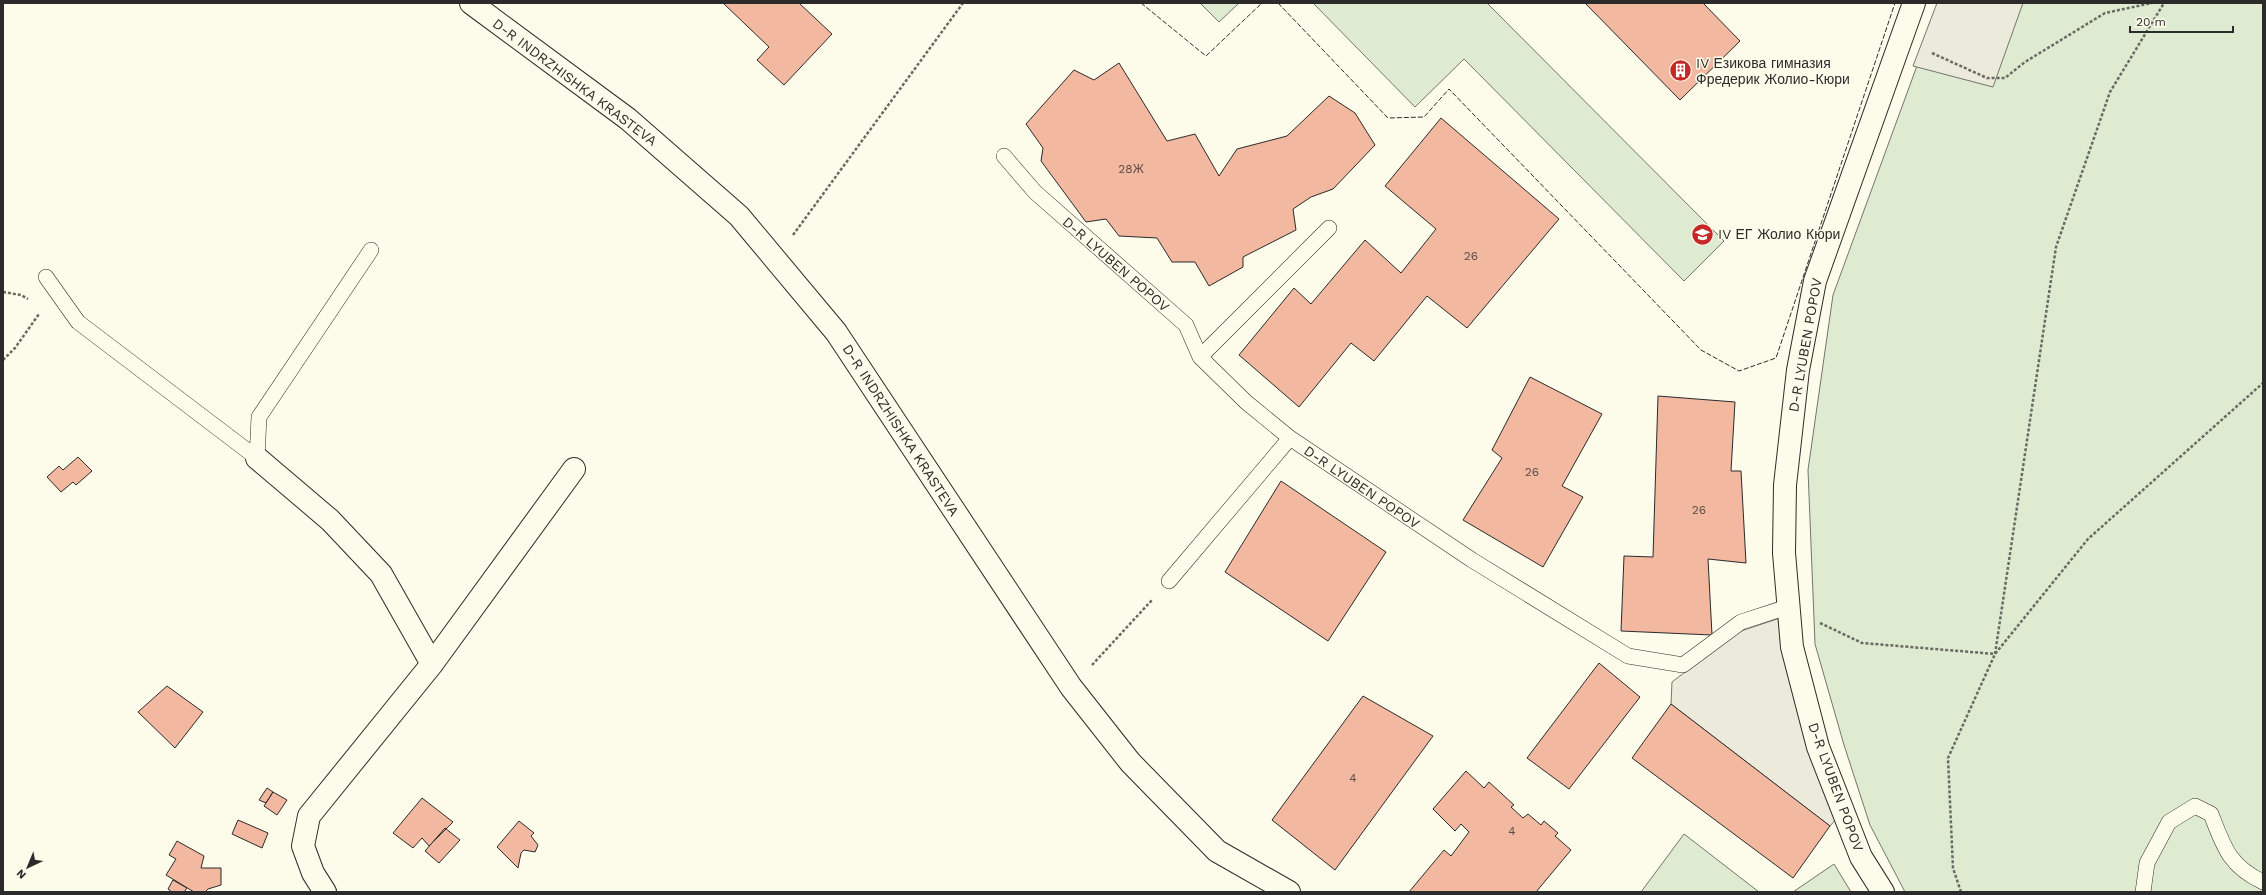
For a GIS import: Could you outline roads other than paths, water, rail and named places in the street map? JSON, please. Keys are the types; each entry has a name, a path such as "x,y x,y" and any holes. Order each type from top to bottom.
{"street":[{"name":"D-R INDRZHISHKA KRASTEVA","path":"471,3 628,119 739,216 776,258 836,332 1071,687 1130,762 1217,850 1289,892"},
{"name":"D-R LYUBEN POPOV","path":"1883,892 1861,857 1818,747 1792,647 1787,607 1784,553 1785,485 1798,370 1815,281 1914,3"},
{"path":"257,458 330,520 381,574 432,664"},
{"path":"325,892 313,873 303,846 309,816 432,664 574,469"}],"lane":[{"name":"D-R LYUBEN POPOV","path":"1004,156 1035,192 1186,325 1200,358 1246,402 1290,438 1472,560 1628,656 1683,665 1741,622 1787,607"},
{"path":"1200,358 1329,228"},
{"path":"257,458 259,417 371,250"},
{"path":"46,277 78,322 257,458"},
{"path":"1169,581 1290,438"},
{"path":"2143,892 2147,862 2168,822 2194,806 2211,814 2225,850 2246,874 2263,882"}],"place":[{"name":"IV Езикова гимназия Фредерик Жолио-Кюри","path":"1681,71"},
{"name":"IV ЕГ Жолио Кюри","path":"1703,234"}]}
